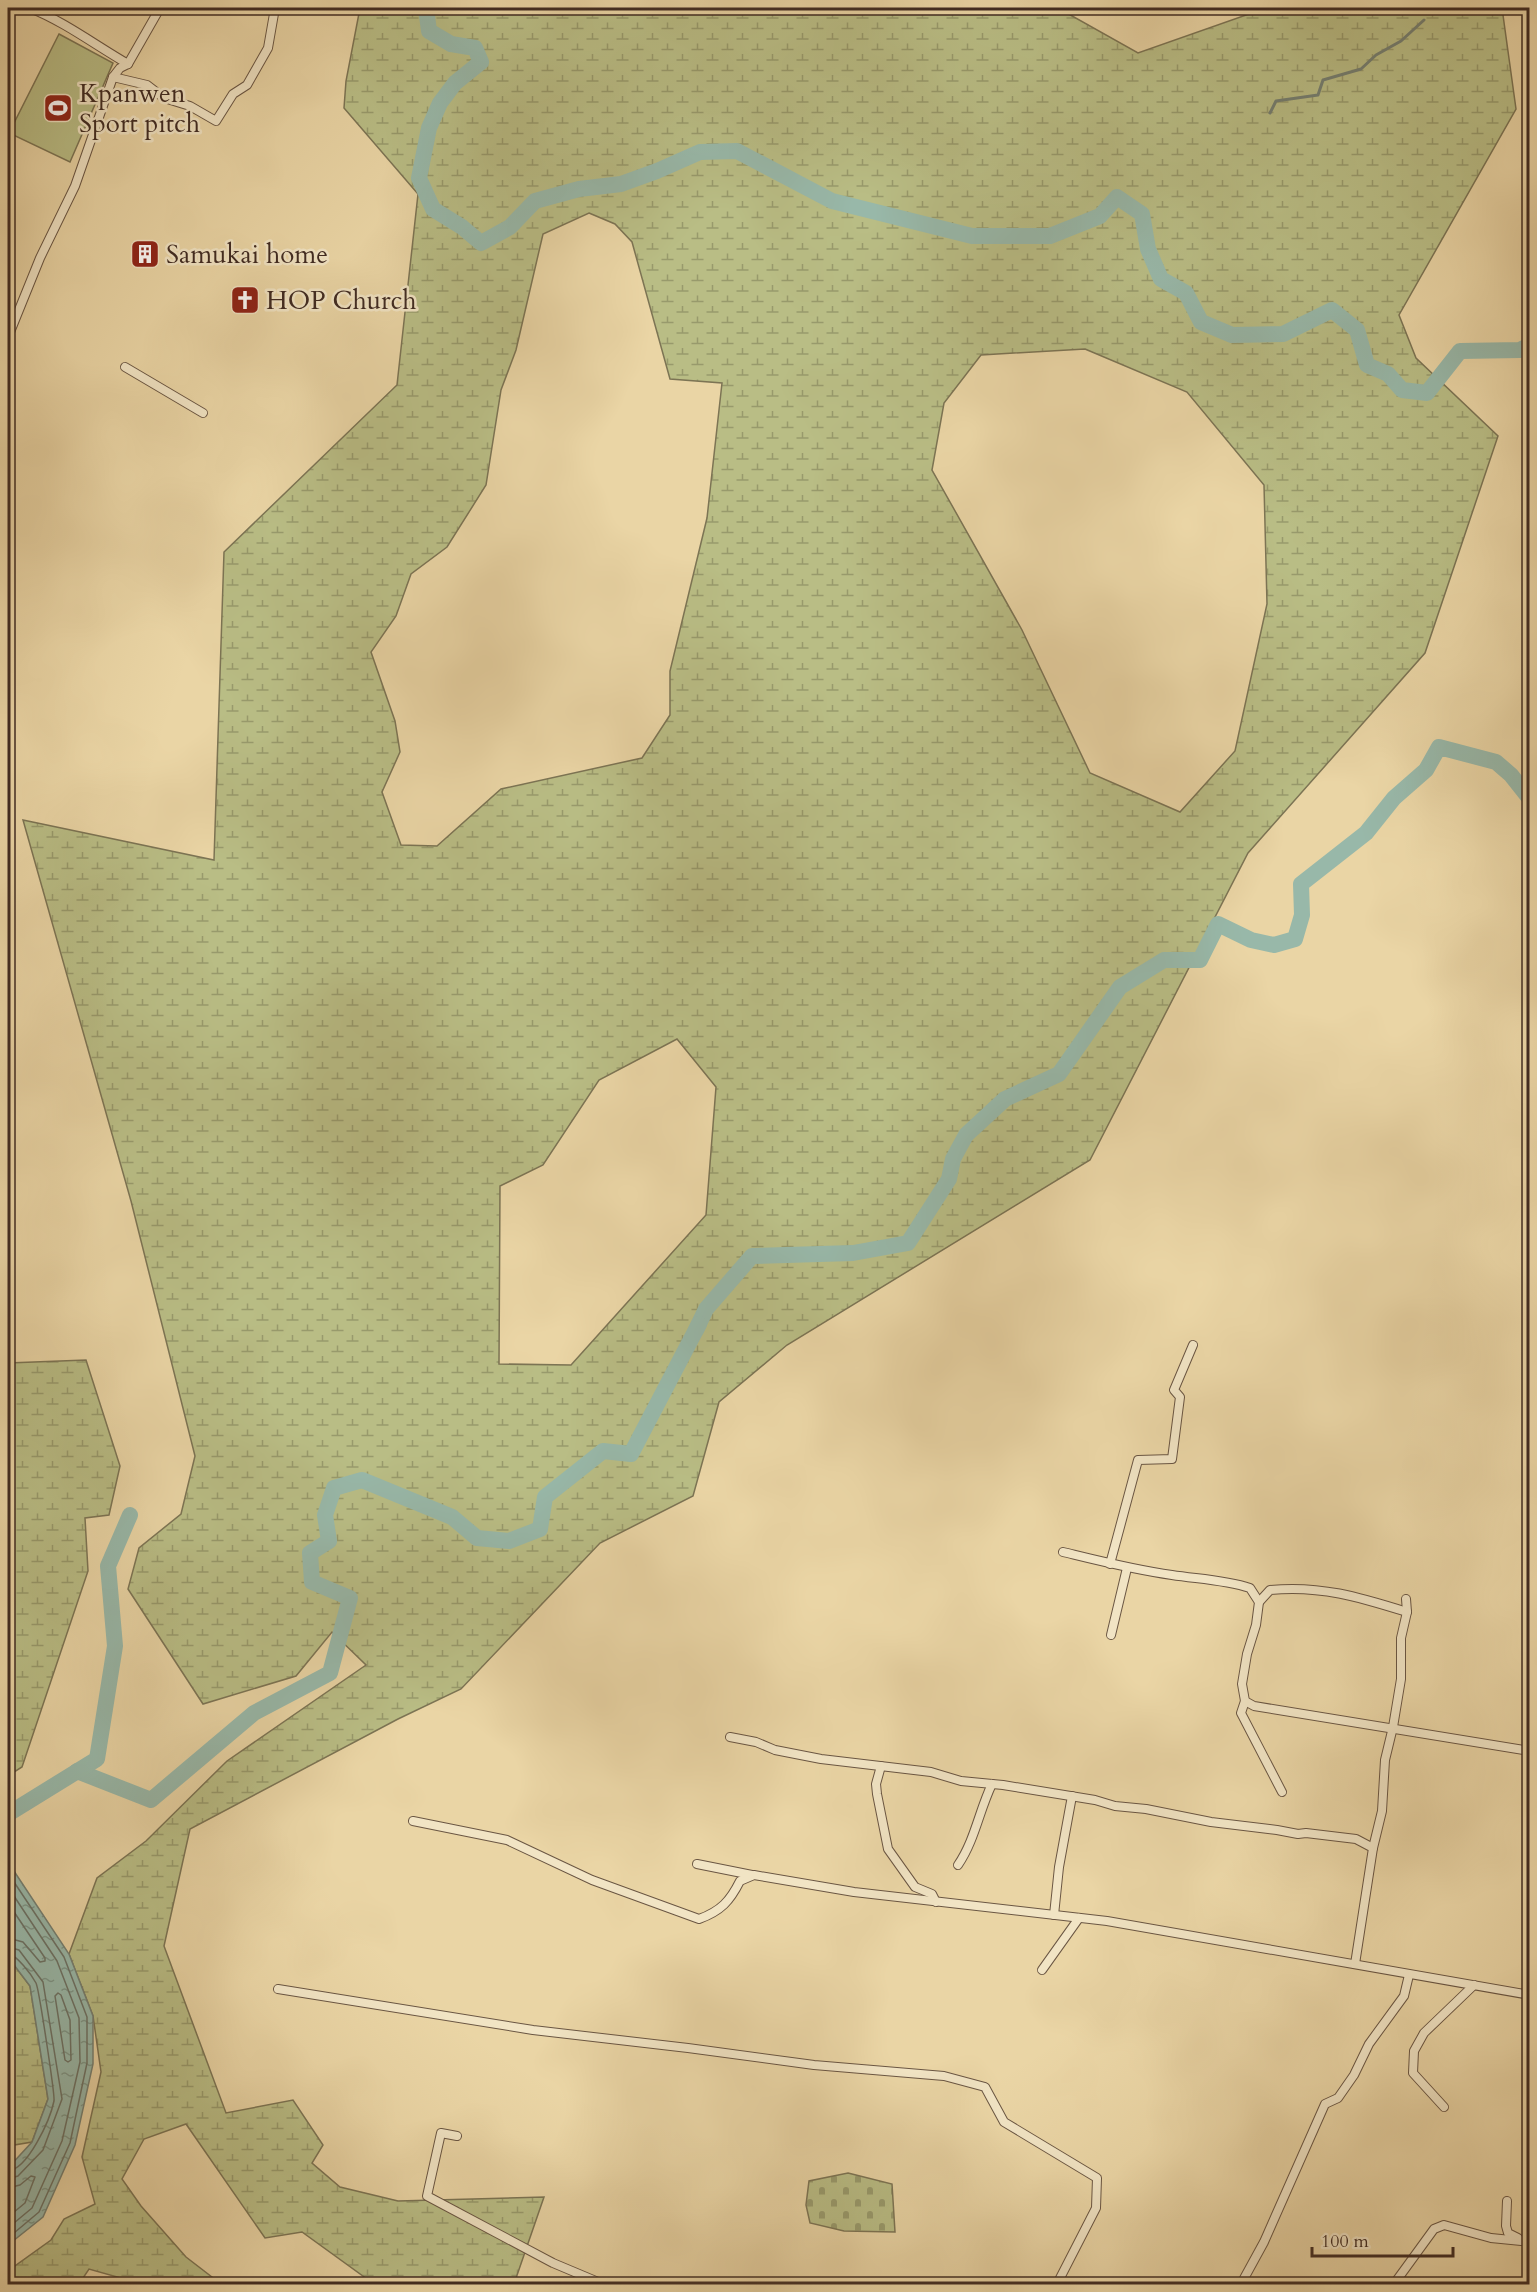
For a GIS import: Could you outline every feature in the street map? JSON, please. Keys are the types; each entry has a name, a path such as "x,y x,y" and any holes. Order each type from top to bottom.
{"street":[{"path":"30,8 60,21 69,29 128,64"},
{"path":"8,337 11,317 75,186 113,78 120,68 128,64 160,8"},
{"path":"113,78 147,85 165,98 190,106 216,121 233,94 247,85 268,48 275,8"},
{"path":"125,367 203,413"},
{"path":"1110,1564 1138,1460 1172,1459 1180,1397 1174,1390 1193,1345"},
{"path":"1063,1552 1127,1568 1232,1582 1250,1588 1259,1602"},
{"path":"1111,1635 1127,1568"},
{"path":"1282,1792 1241,1713 1245,1701 1242,1684 1259,1602 1270,1590 1296,1587 1318,1589 1407,1612"},
{"path":"1355,1964 1373,1848 1382,1811 1385,1760 1394,1727 1401,1678 1401,1638 1407,1612 1406,1599"},
{"path":"1245,1701 1254,1706 1394,1727 1530,1751"},
{"path":"730,1737 756,1742 775,1750 821,1759 931,1772 961,1781 1072,1796 1115,1806 1146,1809 1211,1822 1356,1839 1373,1848"},
{"path":"881,1766 876,1784 888,1849 915,1887 932,1894 936,1902"},
{"path":"958,1865 976,1830 983,1802 992,1784"},
{"path":"1054,1915 1059,1867 1072,1796"},
{"path":"413,1821 507,1840 592,1880 699,1918 717,1913 733,1895 740,1881 754,1875"},
{"path":"697,1864 854,1893 1079,1918 1530,1995"},
{"path":"1042,1970 1079,1918"},
{"path":"1241,2284 1264,2242 1325,2104 1338,2098 1354,2075 1368,2044 1404,1996 1409,1975"},
{"path":"1444,2107 1413,2073 1413,2051 1425,2033 1474,1985"},
{"path":"278,1989 533,2030 814,2065 944,2076 985,2087 1004,2122 1097,2178 1096,2208 1057,2284"},
{"path":"457,2136 441,2133 427,2196 553,2263 603,2284"},
{"path":"1507,2201 1508,2233 1526,2241"},
{"path":"1394,2284 1434,2229 1444,2225 1491,2238 1526,2241"}],"green space":[{"path":"360,8 1058,8 1138,53 1266,8 1502,8 1516,109 1399,315 1416,358 1498,436 1425,653 1248,853 1090,1160 787,1345 719,1402 693,1496 600,1543 461,1689 398,1719 190,1829 164,1946 226,2113 293,2100 323,2145 312,2163 340,2187 398,2201 544,2197 514,2284 374,2284 302,2232 265,2238 186,2124 144,2139 122,2179 141,2206 186,2257 221,2284 142,2284 89,2269 79,2284 8,2284 8,2271 51,2240 64,2219 95,2204 82,2157 101,2072 93,2016 69,1954 97,1878 146,1841 227,1761 366,1665 332,1632 296,1676 203,1704 128,1589 139,1548 181,1514 195,1456 131,1201 23,820 214,860 224,552 397,385 418,194 344,108 346,81","holes":["589,213 615,224 632,242 670,379 722,383 707,518 670,671 670,715 642,758 501,789 437,846 401,845 382,792 400,752 395,721 371,652 396,616 411,574 447,547 486,485 501,390 516,350 543,234","1085,349 1187,392 1264,485 1267,604 1235,751 1180,812 1090,773 1022,630 932,470 944,403 981,355","677,1039 716,1087 706,1215 571,1365 499,1364 500,1186 543,1165 599,1080"]},
{"name":"Kpanwen Sport pitch","path":"59,34 113,63 70,162 9,133"},
{"path":"86,1360 120,1466 109,1515 85,1518 88,1571 22,1767 8,1776 8,1363"},
{"path":"8,1957 30,1986 48,2099 32,2142 8,2146"},
{"path":"848,2173 892,2184 895,2232 844,2231 810,2223 806,2205 809,2181"}],"water":[{"path":"8,1862 69,1954 93,2016 93,2064 75,2145 43,2217 8,2245 8,2168 32,2142 48,2099 30,1986 8,1957"}],"waterway":[{"path":"426,8 429,31 451,44 475,48 481,62 455,83 440,103 429,128 419,178 433,209 462,227 481,243 510,227 535,201 579,189 621,184 700,152 737,151 832,201 972,236 1050,236 1100,216 1117,197 1142,214 1148,249 1161,279 1186,293 1201,322 1232,335 1283,334 1332,310 1357,330 1367,365 1388,374 1402,390 1427,393 1460,351 1520,350 1530,345"},
{"path":"1270,113 1276,101 1318,95 1323,80 1361,69 1376,55 1401,41 1424,20"},
{"path":"696,1330 706,1309 752,1256 853,1253 908,1243 949,1179 953,1159 966,1135 1005,1099 1059,1074 1120,987 1164,960 1200,960 1218,924 1251,940 1274,945 1295,939 1302,915 1301,884 1366,833 1394,798 1426,770 1439,747 1496,762 1511,775 1530,799"},
{"path":"77,1771 151,1800 254,1713 330,1673 350,1598 312,1582 310,1553 329,1541 325,1515 334,1488 362,1480 452,1517 477,1538 509,1541 540,1529 545,1497 603,1451 631,1454 699,1324"},
{"path":"8,1814 97,1759 115,1646 108,1566 130,1515"}],"place":[{"name":"Kpanwen Sport pitch","path":"58,108"},
{"name":"Samukai home","path":"145,254"},
{"name":"HOP Church","path":"245,300"}]}
